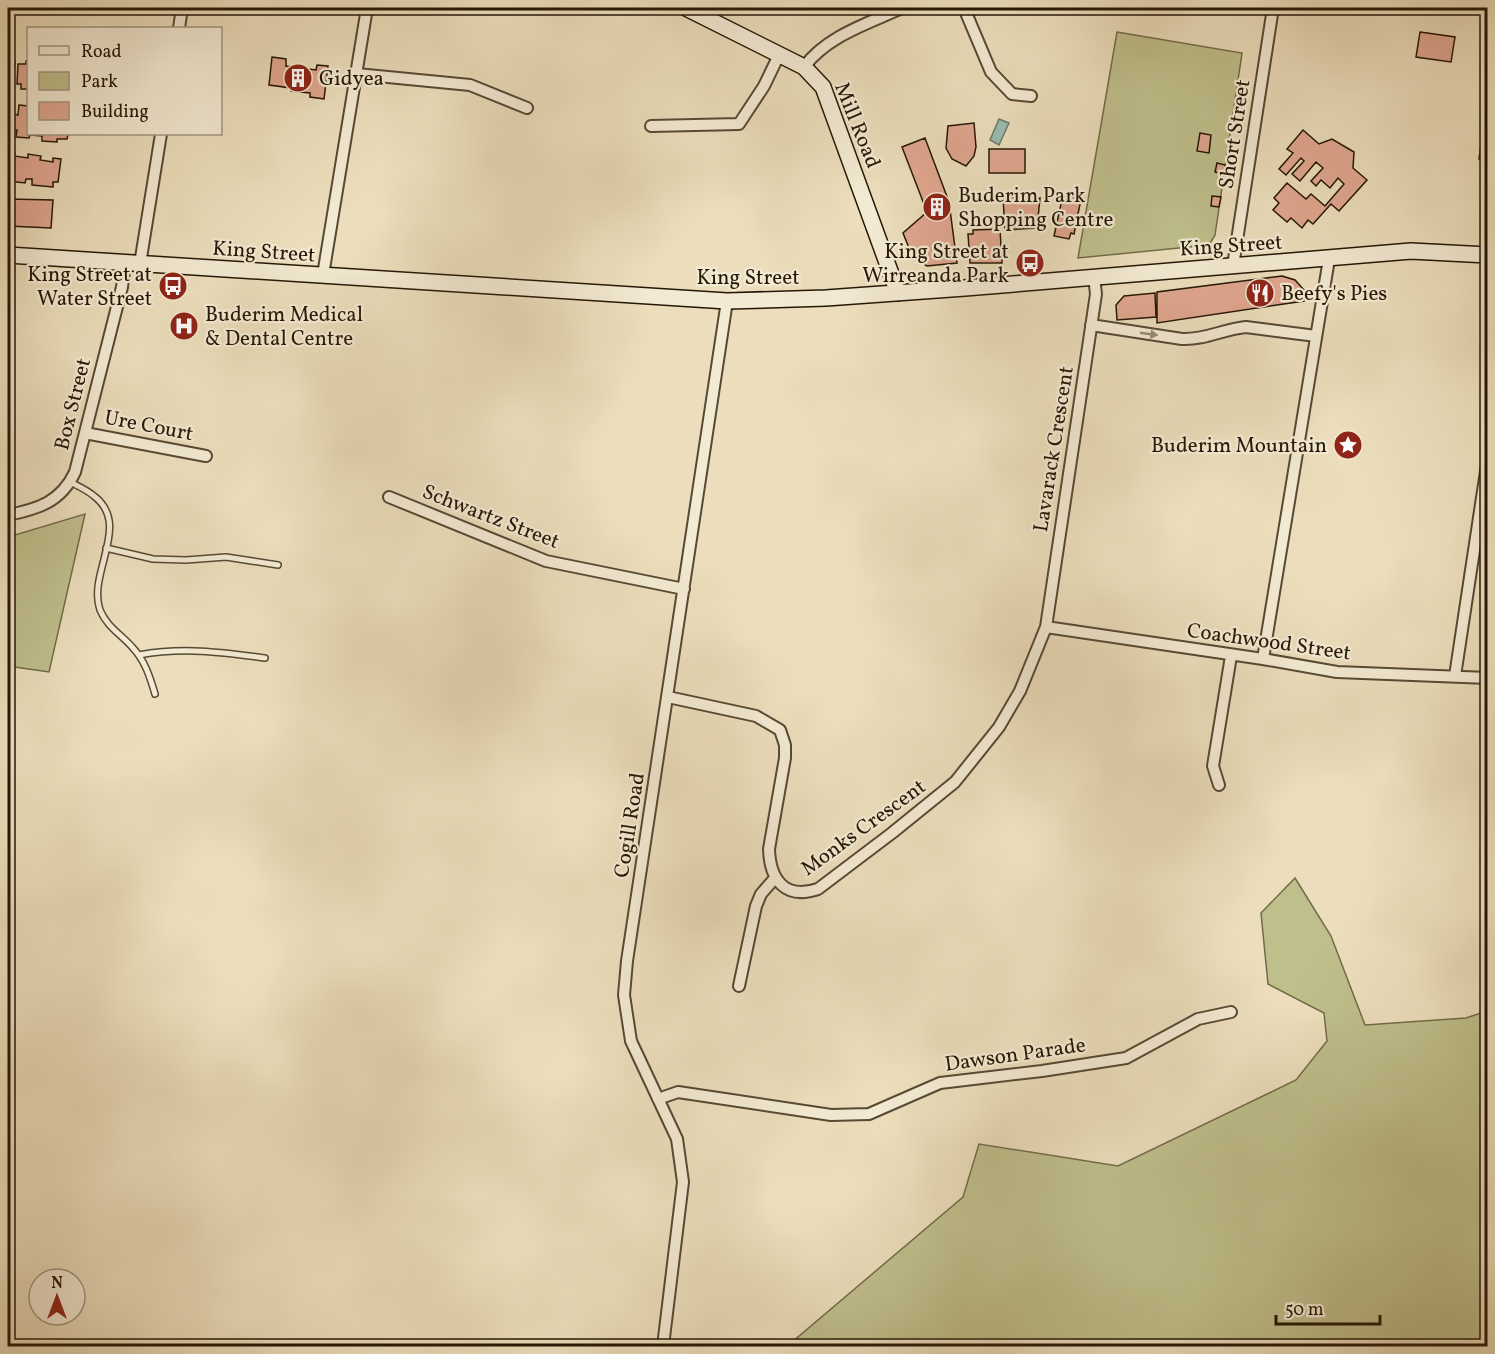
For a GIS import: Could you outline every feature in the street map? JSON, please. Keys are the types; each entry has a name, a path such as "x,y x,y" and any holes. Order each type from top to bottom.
{"main road":[{"name":"Mill Road","path":"686,8 704,12 804,68 823,87 898,293"},
{"name":"King Street","path":"8,255 727,301 898,293 1411,251 1488,255"}],"street":[{"path":"179,27 182,8"},
{"path":"323,275 367,8"},
{"path":"804,68 813,55 826,43 901,8"},
{"path":"964,8 991,72 1012,94 1031,96"},
{"name":"Short Street","path":"1233,266 1273,8"},
{"path":"651,126 739,124 764,86 779,55"},
{"path":"357,74 470,85 527,108"},
{"name":"Box Street","path":"8,515 46,504 70,482 75,472 122,287 133,263 161,135"},
{"path":"1263,659 1329,259"},
{"name":"Lavarack Crescent","path":"1046,627 1096,294 1095,277"},
{"name":"Cogill Road","path":"663,1347 683,1182 677,1139 631,1041 624,995 627,961 727,301"},
{"path":"1091,325 1182,339 1194,339 1246,327 1316,336"},
{"name":"Ure Court","path":"85,433 206,456"},
{"path":"1455,676 1488,458"},
{"name":"Schwartz Street","path":"389,497 546,561 684,589"},
{"name":"Coachwood Street","path":"1046,627 1337,672 1488,678"},
{"name":"Monks Crescent","path":"668,697 756,716 780,730 785,745 785,758 769,849 770,864 775,879 786,889 796,893 806,893 818,889 956,782 999,727 1020,691 1046,627"},
{"path":"1219,785 1214,766 1231,656"},
{"path":"739,986 756,906 761,894 775,879"},
{"name":"Dawson Parade","path":"658,1100 678,1092 831,1115 869,1114 940,1083 1126,1058 1198,1019 1231,1012"}],"lane":[{"path":"70,482 95,496 106,509 110,522 110,533 98,581 99,607 107,622 138,655 148,673 155,694"},
{"path":"106,548 153,559 226,558 278,565"},
{"path":"138,655 173,650 195,650 264,658"}],"green space":[{"path":"1117,32 1242,53 1215,235 1209,245 1078,258"},
{"path":"85,514 49,672 8,666 8,537"},
{"path":"1295,878 1331,936 1365,1025 1466,1018 1487,1011 1487,1346 763,1346 792,1342 963,1197 979,1144 1118,1166 1296,1080 1327,1041 1324,1013 1268,984 1261,913"}],"water":[{"path":"999,119 1009,123 999,145 990,140"}],"building":[{"path":"1420,32 1455,37 1451,62 1416,57"},
{"name":"Gidyea","path":"272,57 286,59 286,66 316,70 317,65 328,66 324,99 310,97 310,93 291,91 291,88 269,85"},
{"path":"8,61 15,61 13,84 8,84"},
{"path":"27,61 27,89 21,89 21,84 17,84 18,64 26,64"},
{"path":"19,105 27,106 27,135 30,135 29,138 16,137 17,130 11,130 13,114 18,115"},
{"path":"974,123 976,147 974,156 966,166 952,159 946,148 948,126"},
{"path":"1303,130 1319,144 1332,139 1354,152 1353,168 1367,180 1339,211 1331,204 1313,224 1308,220 1302,228 1291,218 1287,222 1273,210 1279,203 1274,198 1287,183 1306,199 1311,194 1325,206 1344,184 1338,178 1330,188 1321,180 1316,186 1311,181 1323,168 1316,162 1300,181 1292,174 1304,161 1301,158 1286,175 1279,169 1293,153 1287,149"},
{"path":"1483,132 1488,133 1488,161 1479,159"},
{"path":"1200,133 1211,135 1209,153 1197,151"},
{"path":"30,135 68,135 67,139 57,139 57,142 42,141 42,136"},
{"name":"Buderim Park Shopping Centre","path":"925,138 949,202 957,263 927,266 913,258 903,233 927,212 902,147"},
{"path":"989,149 1025,149 1025,173 989,173"},
{"path":"9,152 15,153 14,156 28,158 28,154 41,156 40,160 53,162 53,158 61,159 58,182 53,182 53,187 32,185 32,179 26,179 25,183 8,181"},
{"path":"1217,163 1225,165 1224,174 1215,172"},
{"path":"1063,195 1081,199 1074,234 1071,233 1069,239 1054,236"},
{"path":"1037,196 1037,199 1040,198 1037,228 1005,230 1003,198"},
{"path":"1212,196 1221,197 1219,207 1211,206"},
{"path":"8,199 53,200 51,228 8,226"},
{"path":"1000,229 1002,263 970,263 968,234 973,234 973,230"},
{"path":"1282,276 1295,280 1304,290 1304,301 1157,323 1157,292"},
{"path":"1155,293 1156,317 1117,320 1116,305 1124,296"}],"place":[{"name":"Gidyea","path":"298,78"},
{"name":"Buderim Park Shopping Centre","path":"937,207"},
{"name":"King Street at Wirreanda Park","path":"1030,263"},
{"name":"King Street at Water Street","path":"173,286"},
{"name":"Beefy's Pies","path":"1260,293"},
{"name":"Buderim Medical & Dental Centre","path":"184,326"},
{"name":"Buderim Mountain","path":"1348,445"}]}
